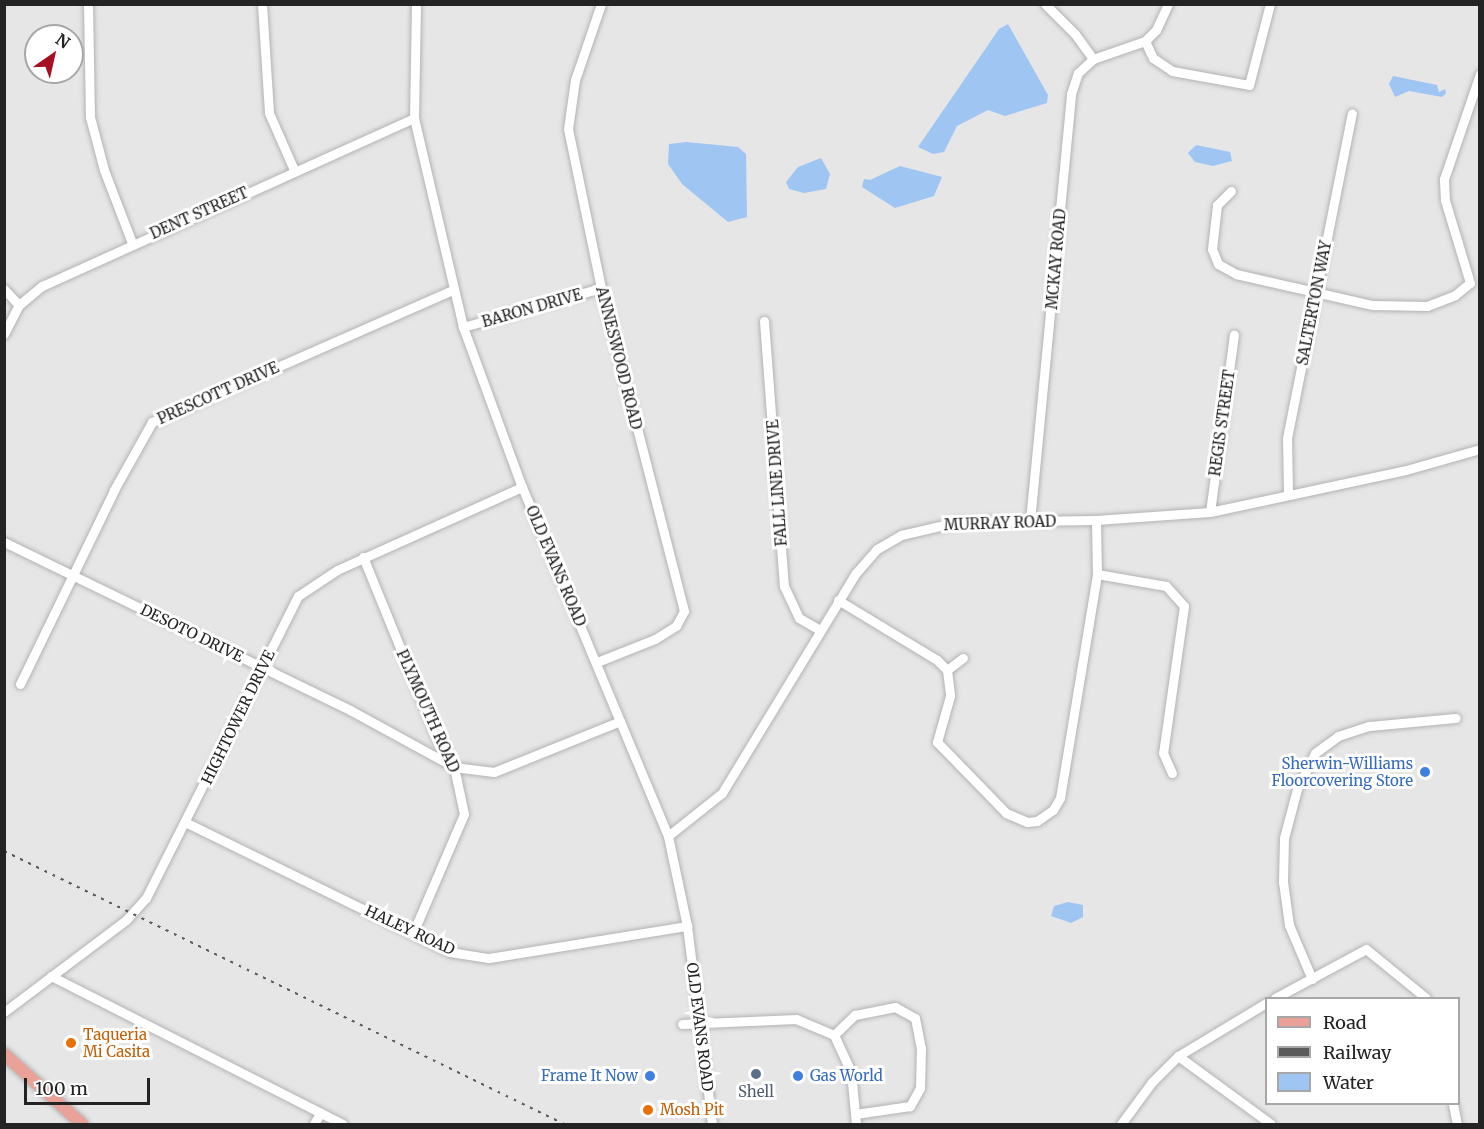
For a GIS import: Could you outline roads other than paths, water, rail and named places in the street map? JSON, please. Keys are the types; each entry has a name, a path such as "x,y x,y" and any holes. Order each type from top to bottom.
{"main road":[{"path":"4,1054 82,1125"}],"street":[{"path":"88,4 90,117 104,170 132,243"},
{"path":"262,4 269,113 294,170"},
{"name":"OLD EVANS ROAD","path":"416,4 414,118 453,290 463,327 522,487 668,836 687,926 712,1125"},
{"name":"ANNESWOOD ROAD","path":"597,662 655,639 676,626 684,611 602,288 568,129 575,80 601,4"},
{"path":"1045,4 1075,34 1093,59 1145,41 1156,30 1168,4"},
{"path":"1145,41 1154,58 1172,71 1249,85 1270,4"},
{"name":"MCKAY ROAD","path":"1030,521 1071,94 1078,73 1093,59"},
{"path":"1231,191 1217,205 1212,249 1218,264 1236,274 1373,305 1427,306 1455,296 1470,283 1445,200 1444,179 1479,74"},
{"name":"SALTERTON WAY","path":"1288,493 1287,438 1352,113"},
{"name":"DENT STREET","path":"4,334 19,305 42,286 132,243 414,118"},
{"name":"BARON DRIVE","path":"463,327 602,288"},
{"path":"4,289 19,305"},
{"name":"PRESCOTT DRIVE","path":"20,684 72,575 152,422 453,290"},
{"name":"FALL LINE DRIVE","path":"765,321 784,586 799,618 820,630"},
{"name":"REGIS STREET","path":"1210,512 1234,335"},
{"name":"MURRAY ROAD","path":"668,836 722,793 838,600 877,549 901,535 957,522 1096,520 1210,512 1288,493 1406,470 1479,449"},
{"name":"HIGHTOWER DRIVE","path":"4,1012 141,905 187,822 298,596 363,557 522,487"},
{"path":"838,600 937,660 947,670 950,696 937,742 1006,813 1016,819 1037,821 1053,810 1060,798 1097,574 1096,520"},
{"name":"DESOTO DRIVE","path":"4,542 263,668 454,767 479,773 510,766 620,721"},
{"name":"PLYMOUTH ROAD","path":"363,557 438,741 454,767 464,814 413,933"},
{"path":"1097,574 1167,586 1184,606 1163,753 1172,773"},
{"path":"947,670 963,658"},
{"path":"1312,979 1289,926 1283,882 1284,838 1297,789 1315,753 1338,736 1369,726 1456,718"},
{"name":"HALEY ROAD","path":"187,822 450,952 489,958 687,926"},
{"path":"1279,997 1366,949 1424,997"},
{"path":"51,975 343,1125"},
{"path":"1121,1125 1152,1082 1178,1056 1265,1004"},
{"path":"682,1024 796,1019 834,1035 851,1072 856,1120 910,1106 920,1088 921,1048 915,1018 895,1007 855,1015 834,1035"},
{"path":"1178,1056 1271,1125"},
{"path":"1453,1105 1457,1125"},
{"path":"314,1125 320,1113"}],"water":[{"path":"1008,24 1048,95 1047,103 1005,116 988,110 957,126 944,152 933,154 918,147 999,29"},
{"path":"1393,76 1437,85 1439,92 1445,89 1446,93 1442,97 1409,91 1395,97 1389,84"},
{"path":"686,142 738,147 746,154 747,217 728,222 682,184 668,164 669,144"},
{"path":"1196,145 1230,152 1232,161 1213,166 1195,162 1188,153"},
{"path":"821,158 830,174 826,189 804,193 789,189 786,182 798,167"},
{"path":"900,166 942,177 934,196 895,208 862,187 864,179 870,180"},
{"path":"1068,902 1083,905 1083,917 1071,923 1051,916 1054,906"}],"railway":[{"path":"4,851 564,1124"}],"place":[{"name":"Sherwin-Williams Floorcovering Store","path":"1425,772"},
{"name":"Taqueria Mi Casita","path":"71,1043"},
{"name":"Shell","path":"756,1074"},
{"name":"Frame It Now","path":"650,1076"},
{"name":"Gas World","path":"798,1076"},
{"name":"Mosh Pit","path":"648,1110"}]}
